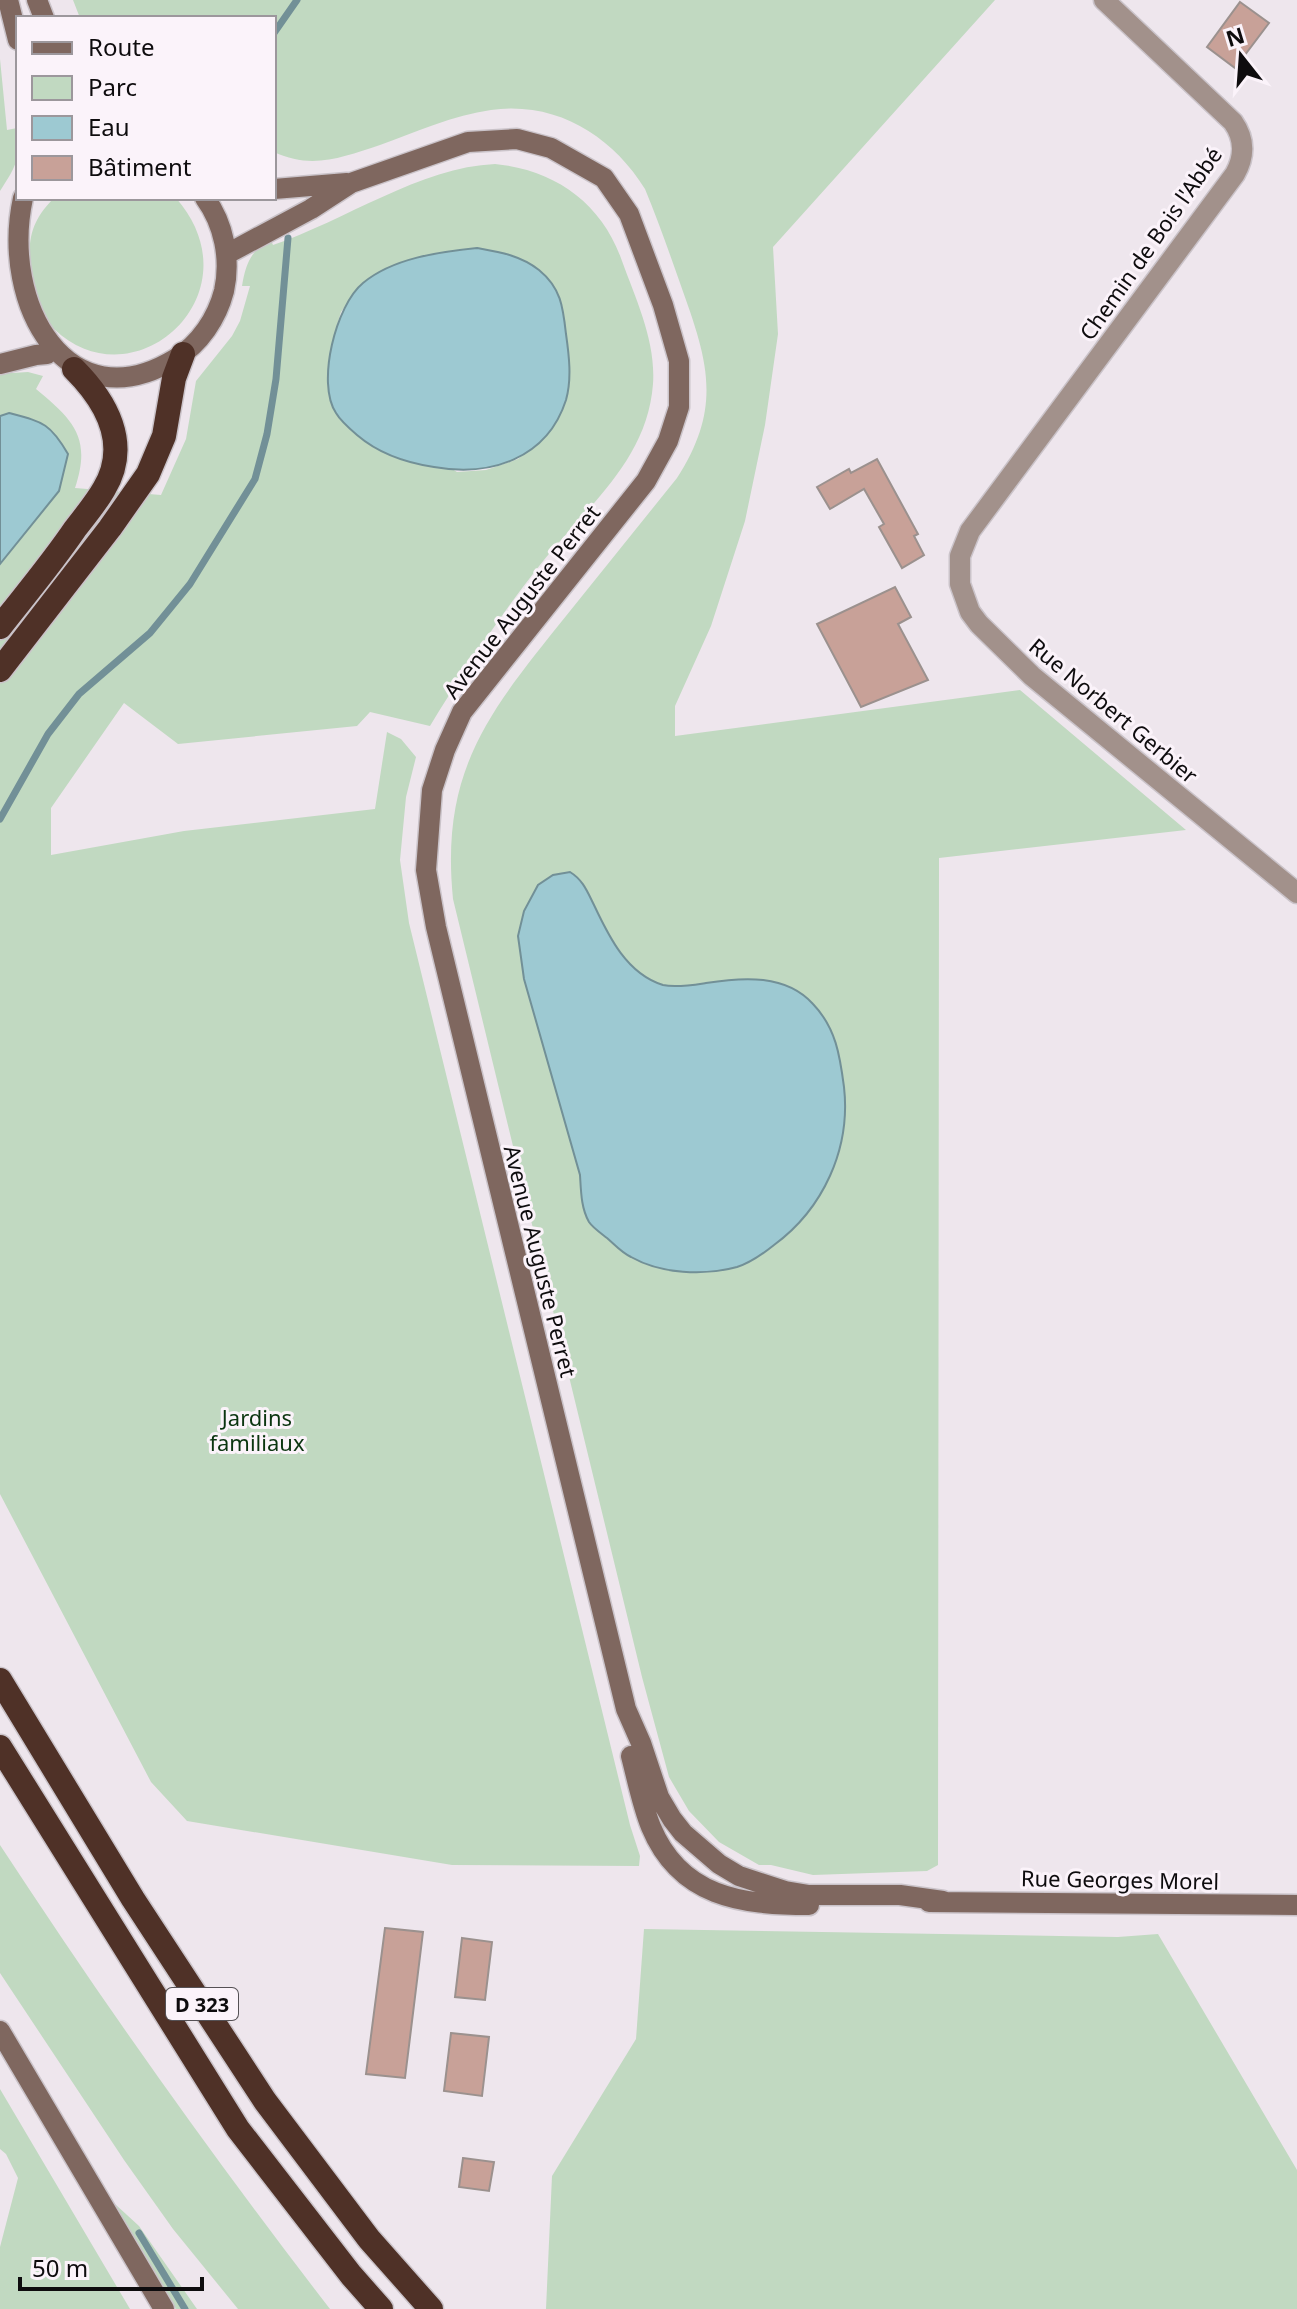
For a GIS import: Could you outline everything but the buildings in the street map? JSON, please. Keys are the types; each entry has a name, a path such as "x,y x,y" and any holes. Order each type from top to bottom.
{"highway":[{"path":"0,670 148,474 164,436 174,378 183,354"},
{"path":"0,627 74,531 105,487 112,471 116,444 110,418 97,392 74,369"},
{"name":"D 323","path":"0,1680 133,1899 265,2101 369,2239 431,2309"},
{"name":"D 323","path":"0,1747 238,2129 381,2309"}],"street":[{"path":"8,0 16,32"},
{"name":"Chemin de Bois l'Abbé","path":"970,531 1235,174 1243,157 1242,138 1233,122 1104,0"},
{"name":"Avenue Auguste Perret","path":"227,254 311,209 351,183 468,142 517,139 551,148 604,178 629,214 658,291 679,361 679,407 668,441 646,481 462,712 432,790 426,870 440,942 626,1709 659,1797 683,1833 701,1850"},
{"name":"Avenue Auguste Perret","path":"276,189 351,183"},
{"path":"22,200 7,231 1,265 11,308 31,341 74,369 103,376 133,376 155,370 183,354 204,333 216,314 225,286 227,254 219,224 206,200"},
{"path":"0,364 47,354"},
{"name":"Rue Norbert Gerbier","path":"970,531 960,556 960,584 970,612 979,624 1028,673 1297,893"},
{"name":"Avenue Auguste Perret","path":"626,1709 628,1747 646,1812 658,1842 676,1868"},
{"name":"Rue Georges Morel","path":"701,1850 739,1876 785,1891 809,1895 900,1895 943,1901"},
{"name":"Rue Georges Morel","path":"676,1868 706,1888 755,1904 901,1905 943,1901 1297,1905"},
{"path":"0,2031 164,2309"}],"green space":[{"path":"73,0 995,0 773,247 778,334 765,425 745,521 711,626 675,706 675,736 1020,690 1186,830 939,858 938,1865 927,1871 813,1875 759,1865 719,1842 689,1811 669,1777 453,899 451,853 454,813 476,744 514,682 677,478 692,452 701,427 706,404 706,382 698,335 645,189 632,170 599,138 560,117 538,111 491,110 463,116 327,160 288,157 276,153 276,16 79,16"},
{"path":"0,59 7,130 16,128 16,161 0,191"},
{"name":"Jardins familiaux","path":"495,164 556,182 589,206 613,240 644,321 653,368 648,412 639,438 625,462 522,589 430,726 370,712 357,726 178,744 124,703 51,808 51,855 184,831 375,809 387,732 401,739 416,757 406,797 400,860 409,923 640,1856 639,1866 452,1865 187,1821 151,1782 0,1494 0,564 59,491 9,413 0,416 0,358 12,373 28,372 43,376 36,389 60,410 76,431 81,455 75,488 161,495 186,439 196,381 232,336 240,321 250,286 242,286 250,258 258,248 270,238 273,245 411,185 467,167","holes":["362,283 566,400 548,433 518,459 486,470 457,472 329,392 335,332 341,312"]},
{"path":"52,200 177,200 198,234 203,269 195,302 176,328 150,346 119,354 86,349 54,329 39,312 29,276 32,234 45,207"},
{"path":"0,1845 160,2080 330,2309 238,2309 173,2229 0,1973"},
{"path":"644,1929 1118,1937 1158,1934 1297,2170 1297,2309 546,2309 552,2176 636,2039"},
{"path":"0,2089 130,2309 0,2309 0,2247 18,2178 6,2154 0,2149"},
{"path":"115,2204 139,2226 197,2309 176,2309"}],"water":[{"path":"477,248 524,261 539,270 552,284 564,315 569,359 566,400 545,437 531,450 495,466 455,469 403,460 365,441 336,413 330,400 328,383 337,326 353,294 375,274 417,258"},
{"path":"9,413 44,425 68,454 59,491 0,564 0,416"},
{"path":"570,872 584,886 621,953 650,980 673,986 749,979 777,983 802,994 813,1004 832,1033 841,1064 845,1110 838,1155 830,1176 807,1214 761,1254 742,1265 724,1270 683,1272 643,1263 625,1253 586,1217 580,1175 524,979 518,936 524,911 538,885 553,875"}],"waterway":[{"path":"276,30 297,0"},
{"path":"0,819 48,734 79,694 150,633 190,584 255,479 267,434 276,379 288,238"},
{"path":"139,2233 185,2309"}]}
